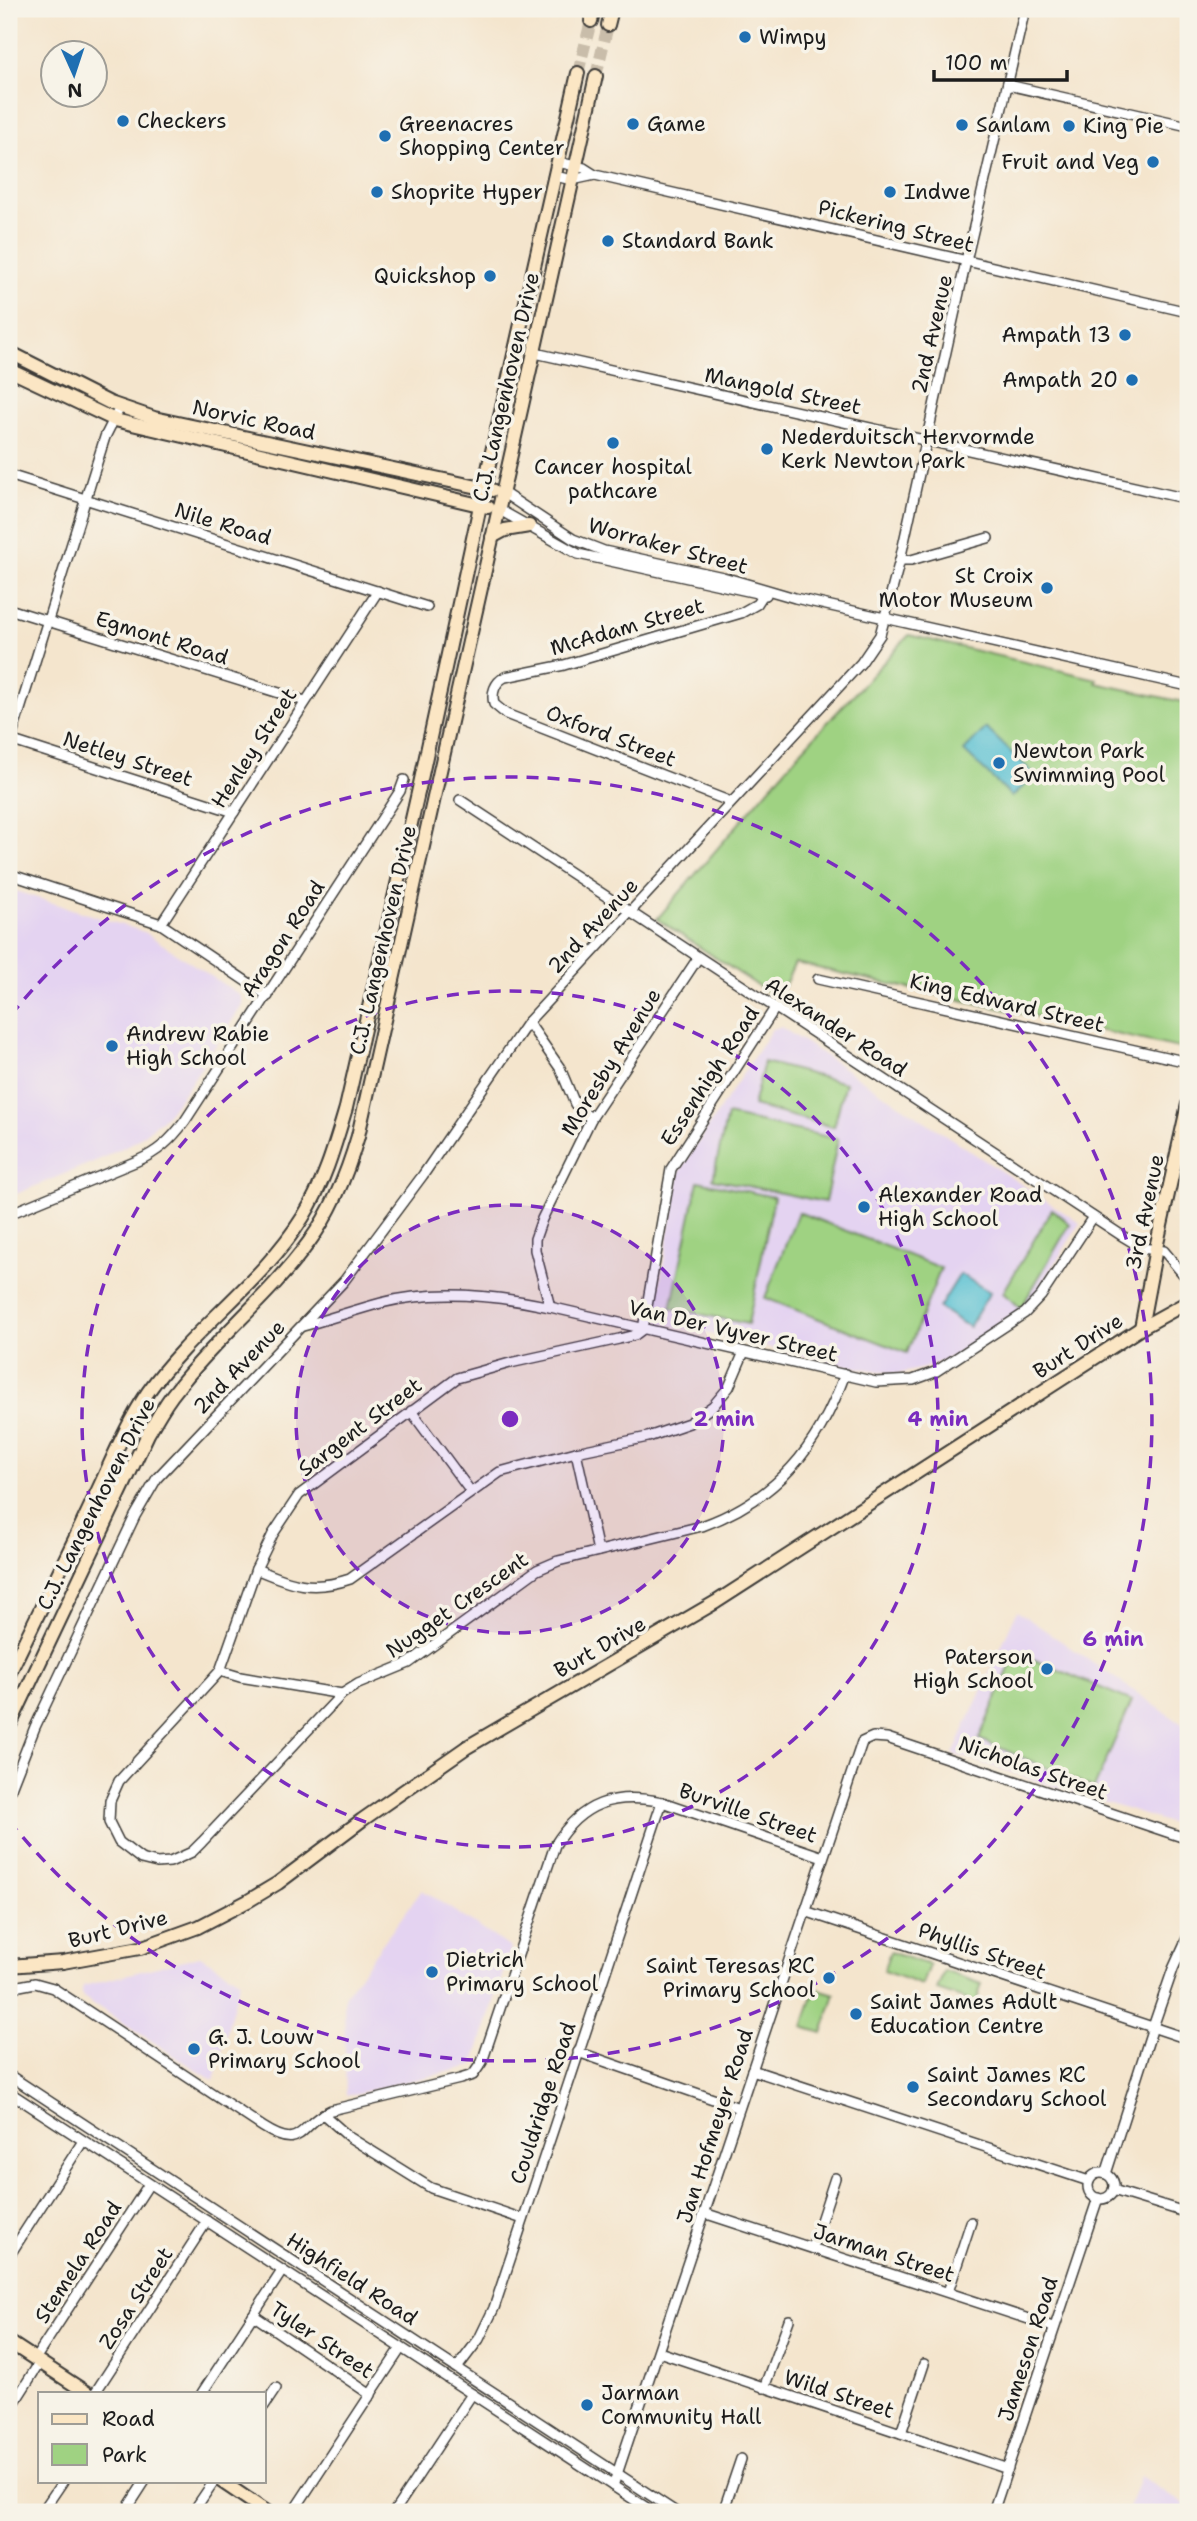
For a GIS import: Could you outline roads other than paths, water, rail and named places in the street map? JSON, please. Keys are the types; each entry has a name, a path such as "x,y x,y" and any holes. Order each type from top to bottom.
{"main road":[{"path":"608,25 612,9"},
{"name":"C.J. Langenhoven Drive","path":"9,1674 117,1447 147,1394 193,1338 292,1233 304,1216 324,1174 346,1108 578,73"},
{"name":"C.J. Langenhoven Drive","path":"9,1727 148,1434 164,1407 177,1388 248,1313 310,1241 334,1200 349,1166 391,995 596,76"},
{"name":"Norvic Road","path":"9,352 113,412 154,418 502,492"},
{"name":"Norvic Road","path":"9,370 113,412 498,509"},
{"path":"492,537 505,530 529,526"},
{"name":"3rd Avenue","path":"1141,1328 1188,1104"},
{"name":"Burt Drive","path":"9,1966 63,1962 140,1948 198,1927 248,1901 278,1883 467,1747 716,1602 1141,1328 1188,1302"},
{"path":"9,2342 86,2392"},
{"path":"222,2482 267,2512"}],"street":[{"name":"2nd Avenue","path":"9,1793 34,1727 145,1495 162,1472 344,1281 416,1185 528,1022 861,663 880,635 900,560 1025,9"},
{"path":"1008,85 1188,126"},
{"name":"Pickering Street","path":"558,162 575,165 595,175 1188,312"},
{"name":"Pickering Street","path":"555,176 572,180 595,175"},
{"name":"Mangold Street","path":"535,354 1188,499"},
{"path":"10,743 113,412"},
{"name":"Nile Road","path":"9,475 427,607"},
{"name":"Worraker Street","path":"502,492 580,543 765,592"},
{"name":"Worraker Street","path":"498,509 564,547 586,556 795,598 1188,686"},
{"path":"900,560 911,560 988,538"},
{"name":"Henley Street","path":"161,924 377,591"},
{"name":"McAdam Street","path":"494,689 498,681 505,677 564,665 741,613 757,604 765,592"},
{"name":"Egmont Road","path":"9,608 305,701"},
{"name":"Oxford Street","path":"494,689 494,704 506,714 731,802"},
{"name":"Netley Street","path":"10,743 234,811"},
{"name":"Aragon Road","path":"9,1214 161,1149 185,1121 268,996 400,791 404,780"},
{"name":"Alexander Road","path":"460,800 1093,1217 1137,1245 1156,1248 1168,1254 1188,1280"},
{"path":"9,874 161,924 268,996"},
{"name":"Moresby Avenue","path":"550,1307 537,1258 535,1238 542,1219 592,1119 698,958"},
{"name":"King Edward Street","path":"818,979 1188,1062"},
{"name":"Essenhigh Road","path":"643,1329 671,1169 775,1008"},
{"path":"528,1022 560,1068 575,1104 592,1119"},
{"name":"Van Der Vyver Street","path":"302,1326 382,1303 417,1297 495,1297 550,1307 876,1382 899,1382 922,1378 956,1360 1025,1313 1035,1304 1093,1217"},
{"name":"Sargent Street","path":"128,1851 119,1842 110,1822 110,1801 114,1790 142,1755 220,1671 256,1569 299,1495 463,1375 635,1335 643,1329"},
{"path":"256,1569 302,1586 322,1586 351,1579 500,1472 648,1437 689,1423 713,1406 729,1387 744,1352"},
{"name":"Nugget Crescent","path":"128,1851 141,1859 157,1863 170,1862 192,1852 342,1694 358,1684 409,1663 537,1570 558,1561 702,1526 720,1520 756,1500 780,1480 811,1445 826,1420 845,1374"},
{"path":"411,1411 471,1492"},
{"path":"576,1452 598,1551"},
{"path":"220,1671 266,1682 342,1694"},
{"name":"Nicholas Street","path":"866,1739 887,1738 1188,1839"},
{"name":"Jan Hofmeyer Road","path":"613,2486 859,1748 866,1739"},
{"name":"Burville Street","path":"323,2114 341,2107 460,2079 477,2071 548,1862 561,1835 580,1814 606,1801 629,1797 662,1802 823,1857"},
{"name":"Couldridge Road","path":"457,2368 490,2317 662,1802"},
{"name":"Phyllis Street","path":"805,1911 1188,2039"},
{"path":"1106,2174 1153,2027 1173,1969 1188,1936"},
{"path":"9,1988 35,1983 53,1988 284,2139 294,2138 323,2114 349,2137 432,2188 523,2219"},
{"path":"578,2052 739,2108"},
{"path":"752,2070 1089,2180"},
{"name":"Highfield Road","path":"9,2076 619,2474 673,2512"},
{"name":"Highfield Road","path":"9,2092 653,2512"},
{"path":"9,2256 83,2141"},
{"path":"1089,2180 1095,2175 1106,2174 1112,2179 1113,2190"},
{"path":"813,2248 835,2178"},
{"path":"1089,2180 1091,2193 1098,2198 1105,2198 1113,2190"},
{"name":"Stemela Road","path":"9,2411 149,2184"},
{"path":"1113,2190 1188,2213"},
{"name":"Jameson Road","path":"993,2512 1098,2198"},
{"name":"Jarman Street","path":"704,2213 1053,2327"},
{"name":"Zosa Street","path":"95,2392 207,2221"},
{"path":"948,2292 971,2222"},
{"path":"203,2392 282,2271"},
{"name":"Tyler Street","path":"253,2315 371,2395"},
{"path":"765,2388 789,2320"},
{"path":"293,2512 401,2348"},
{"name":"Wild Street","path":"659,2352 1008,2469"},
{"path":"901,2434 924,2364"},
{"path":"266,2403 276,2388"},
{"path":"394,2512 472,2394"},
{"path":"723,2512 741,2459"},
{"path":"42,2512 62,2482"},
{"path":"125,2512 144,2482"},
{"path":"193,2512 213,2482"}],"water":[{"name":"Newton Park Swimming Pool","path":"986,728 1035,775 1012,797 964,751"},
{"path":"960,1274 990,1292 969,1327 939,1308"}],"tunnel":[{"path":"578,73 591,21"},
{"path":"596,76 608,25"}],"place":[{"name":"Wimpy","path":"745,37"},
{"name":"Checkers","path":"123,121"},
{"name":"Game","path":"633,124"},
{"name":"Sanlam","path":"962,125"},
{"name":"King Pie","path":"1069,126"},
{"name":"Greenacres Shopping Center","path":"385,136"},
{"name":"Fruit and Veg","path":"1153,162"},
{"name":"Shoprite Hyper","path":"377,192"},
{"name":"Indwe","path":"890,192"},
{"name":"Standard Bank","path":"608,241"},
{"name":"Quickshop","path":"490,276"},
{"name":"Ampath 13","path":"1125,335"},
{"name":"Ampath 20","path":"1132,380"},
{"name":"Cancer hospital pathcare","path":"613,443"},
{"name":"Nederduitsch Hervormde Kerk Newton Park","path":"767,449"},
{"name":"St Croix Motor Museum","path":"1047,588"},
{"name":"Newton Park Swimming Pool","path":"999,763"},
{"name":"Andrew Rabie High School","path":"112,1046"},
{"name":"Alexander Road High School","path":"864,1207"},
{"name":"Paterson High School","path":"1047,1669"},
{"name":"Dietrich Primary School","path":"432,1972"},
{"name":"Saint Teresas RC Primary School","path":"829,1978"},
{"name":"Saint James Adult Education Centre","path":"856,2014"},
{"name":"G. J. Louw Primary School","path":"194,2049"},
{"name":"Saint James RC Secondary School","path":"913,2087"},
{"name":"Jarman Community Hall","path":"587,2405"}]}
